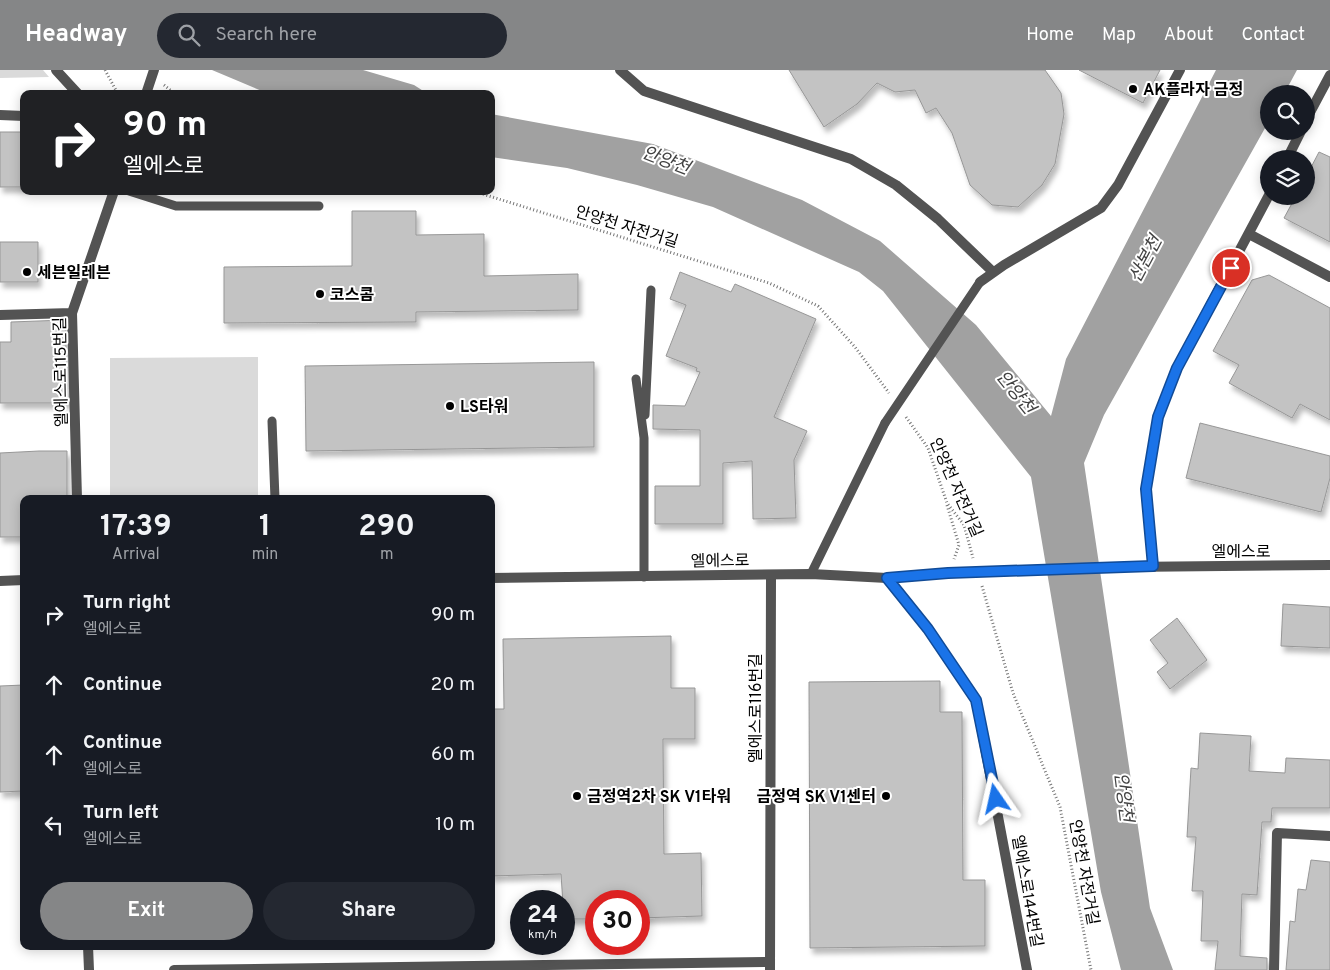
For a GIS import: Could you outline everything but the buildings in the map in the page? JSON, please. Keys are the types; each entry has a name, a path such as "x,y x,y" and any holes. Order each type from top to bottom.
{"street":[{"path":"56,70 74,90"},
{"path":"147,90 154,70"},
{"path":"620,70 644,91 851,159 896,185 938,218 993,272"},
{"path":"980,282 993,272 1102,208 1118,185 1180,70"},
{"path":"1315,103 1330,75"},
{"path":"0,115 20,116"},
{"name":"엘에스로115번길","path":"77,495 72,313 113,195"},
{"path":"1153,566 1146,489 1158,417 1177,368 1264,205"},
{"path":"1249,234 1330,278"},
{"path":"0,315 72,313"},
{"name":"엘에스로","path":"495,578 811,574 887,578 948,573 1126,566 1330,565"},
{"name":"엘에스로116번길","path":"174,970 770,966 771,575"},
{"name":"엘에스로144번길","path":"887,578 928,629 976,700 1027,970"},
{"path":"0,581 20,580"},
{"path":"1274,970 1277,833 1330,836"},
{"path":"88,950 89,970"}],"lane":[{"path":"142,195 176,206 319,206"},
{"path":"811,574 885,423 980,282"},
{"path":"644,576 644,438 651,290"},
{"path":"636,379 644,438"},
{"path":"272,421 275,495"}],"path":[{"path":"105,70 116,90"},
{"name":"안양천 자전거길","path":"486,195 769,282 818,306 855,348 895,401"},
{"name":"안양천 자전거길","path":"901,409 928,448 947,503 964,525 975,562"},
{"path":"947,503 959,545 948,573"},
{"name":"안양천 자전거길","path":"980,581 1013,694 1060,807 1090,970"}],"shaded area":[{"path":"0,70 43,70 49,77 0,78"},
{"path":"258,357 258,495 110,495 110,358"}],"water":[{"path":"212,70 363,70 414,85 422,90 260,90"},
{"path":"1216,70 1297,70 1289,85 1260,85 1260,137 1104,415 1084,463 1150,908 1173,970 1121,970 1101,892 1031,477 883,291 859,272 713,207 637,185 567,168 495,158 495,115 653,144 802,200 880,241 976,325 1051,416 1066,359"}],"place":[{"name":"AK플라자 금정","path":"1133,89"},
{"name":"세븐일레븐","path":"27,272"},
{"name":"코스콤","path":"320,294"},
{"name":"LS타워","path":"450,406"},
{"name":"금정역2차 SK V1타워","path":"577,796"},
{"name":"금정역 SK V1센터","path":"886,796"}],"route":[{"path":"996,799 976,700 928,629 887,578 948,573 1153,566 1146,512 1146,489 1158,417 1177,368 1231,268"}],"water label":[{"name":"안양천","path":"666,160"},
{"name":"산본천","path":"1145,259"},
{"name":"안양천","path":"1016,392"},
{"name":"안양천","path":"1124,797"}]}
